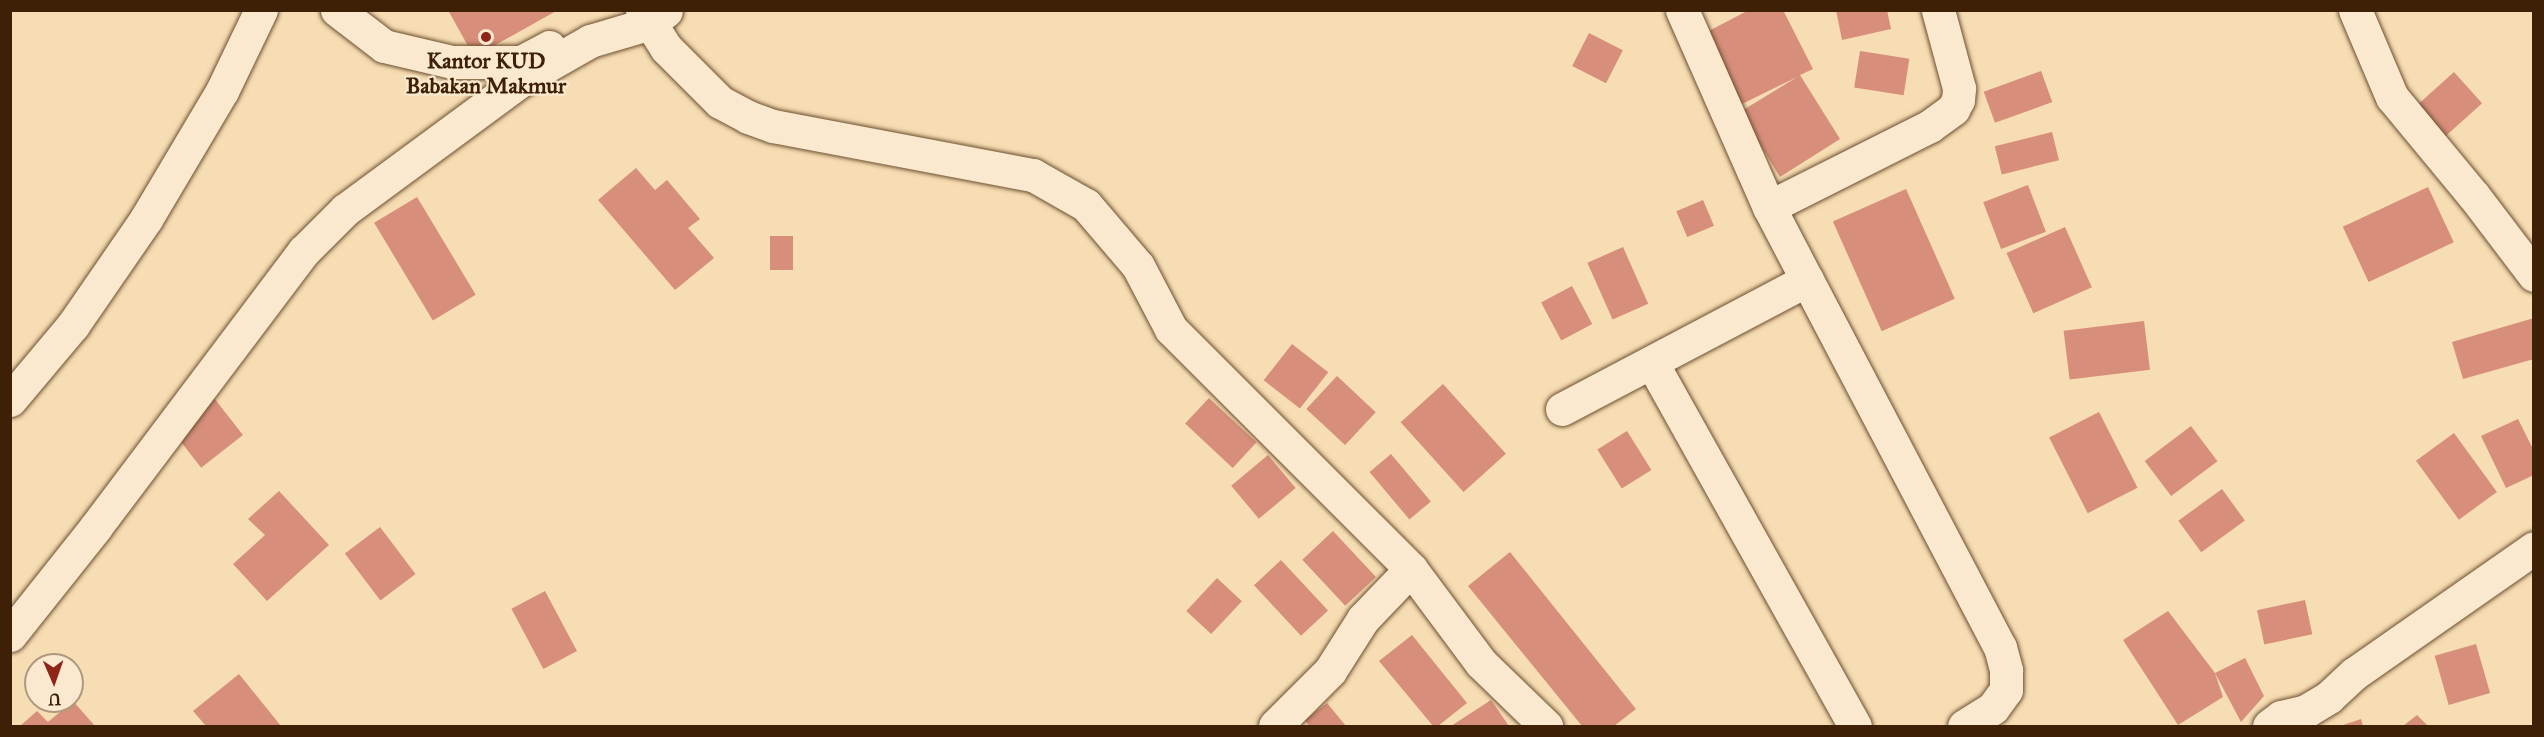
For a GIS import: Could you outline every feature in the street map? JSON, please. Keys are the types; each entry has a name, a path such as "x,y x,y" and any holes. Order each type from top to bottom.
{"street":[{"path":"10,400 73,325 146,219 222,91 261,10"},
{"path":"337,10 384,46 452,62 521,62 564,39 598,27 651,17"},
{"path":"1682,10 1769,207 2000,647 2006,670 2006,690 1993,708 1964,726"},
{"path":"1769,207 1930,126 1953,109 1958,100 1959,88 1938,10"},
{"path":"2355,10 2392,97 2474,196 2534,275"},
{"path":"651,17 666,48 720,102 748,117 773,126 1033,176 1086,205 1138,266 1171,329 1411,569 1481,663 1546,726"},
{"path":"10,635 95,528 303,251 337,218 520,81 590,41 651,17"},
{"path":"1562,409 1807,280"},
{"path":"1652,363 1855,726"},
{"path":"2269,726 2281,717 2306,711 2330,697 2355,673 2534,548"},
{"path":"1275,726 1330,670 1363,619 1411,569"}],"building":[{"name":"Kantor KUD Babakan Makmur","path":"448,10 558,10 474,57"},
{"path":"1749,10 1783,10 1813,69 1800,75 1840,139 1780,177 1740,112 1797,77 1740,105 1703,34"},
{"path":"1836,10 1887,10 1891,29 1842,40"},
{"path":"1589,33 1623,50 1606,83 1572,66"},
{"path":"1860,51 1909,59 1904,95 1854,88"},
{"path":"2041,71 2052,102 1995,123 1984,92"},
{"path":"2454,72 2482,103 2446,136 2418,105"},
{"path":"2052,132 2059,160 2002,174 1995,146"},
{"path":"636,168 655,190 667,180 700,219 688,228 714,258 675,290 598,200"},
{"path":"2028,185 2046,232 2001,249 1983,202"},
{"path":"2428,187 2454,242 2369,282 2343,227"},
{"path":"1906,189 1955,299 1882,331 1833,222"},
{"path":"417,197 476,295 433,320 374,223"},
{"path":"1703,200 1714,226 1687,237 1676,211"},
{"path":"2065,227 2092,287 2033,313 2007,253"},
{"path":"770,236 793,236 793,270 770,270"},
{"path":"1623,247 1648,304 1613,320 1587,263"},
{"path":"1572,286 1592,324 1561,340 1541,302"},
{"path":"2534,318 2534,359 2463,379 2452,342"},
{"path":"2144,321 2150,370 2070,380 2064,331"},
{"path":"1292,344 1328,372 1300,409 1264,380"},
{"path":"1337,376 1376,412 1345,445 1306,409"},
{"path":"1443,384 1506,454 1464,492 1401,422"},
{"path":"214,398 243,435 201,468 172,431"},
{"path":"1209,398 1257,442 1233,468 1185,424"},
{"path":"2099,412 2138,488 2088,513 2049,437"},
{"path":"2518,419 2534,451 2534,475 2506,488 2481,436"},
{"path":"2191,426 2217,461 2171,496 2145,461"},
{"path":"1627,431 1651,470 1622,489 1597,450"},
{"path":"2454,433 2497,492 2459,520 2416,461"},
{"path":"1391,454 1431,501 1409,519 1370,472"},
{"path":"1268,455 1296,488 1259,519 1231,486"},
{"path":"2222,489 2245,521 2201,552 2178,521"},
{"path":"279,491 329,545 267,601 233,564 265,535 248,519"},
{"path":"380,527 416,574 380,601 345,553"},
{"path":"1333,531 1376,577 1345,606 1302,560"},
{"path":"1510,552 1636,709 1614,726 1582,726 1468,586"},
{"path":"1281,560 1328,610 1301,636 1254,585"},
{"path":"1217,578 1242,601 1211,634 1186,611"},
{"path":"545,591 577,651 543,669 511,609"},
{"path":"2305,600 2312,634 2264,644 2257,610"},
{"path":"2168,611 2215,673 2223,697 2178,725 2123,640"},
{"path":"1412,635 1467,703 1438,726 1433,726 1379,661"},
{"path":"2476,644 2490,693 2449,705 2435,656"},
{"path":"2245,658 2264,696 2241,722 2215,673"},
{"path":"239,674 281,726 206,726 193,711"},
{"path":"1491,700 1509,726 1451,726"},
{"path":"1327,703 1346,726 1309,726 1305,720"},
{"path":"35,713 39,713 48,722 59,713 84,713 95,726 20,726"},
{"path":"2417,715 2428,726 2403,726"},
{"path":"2361,719 2363,726 2340,726"}],"place":[{"name":"Kantor KUD Babakan Makmur","path":"486,37"}]}
